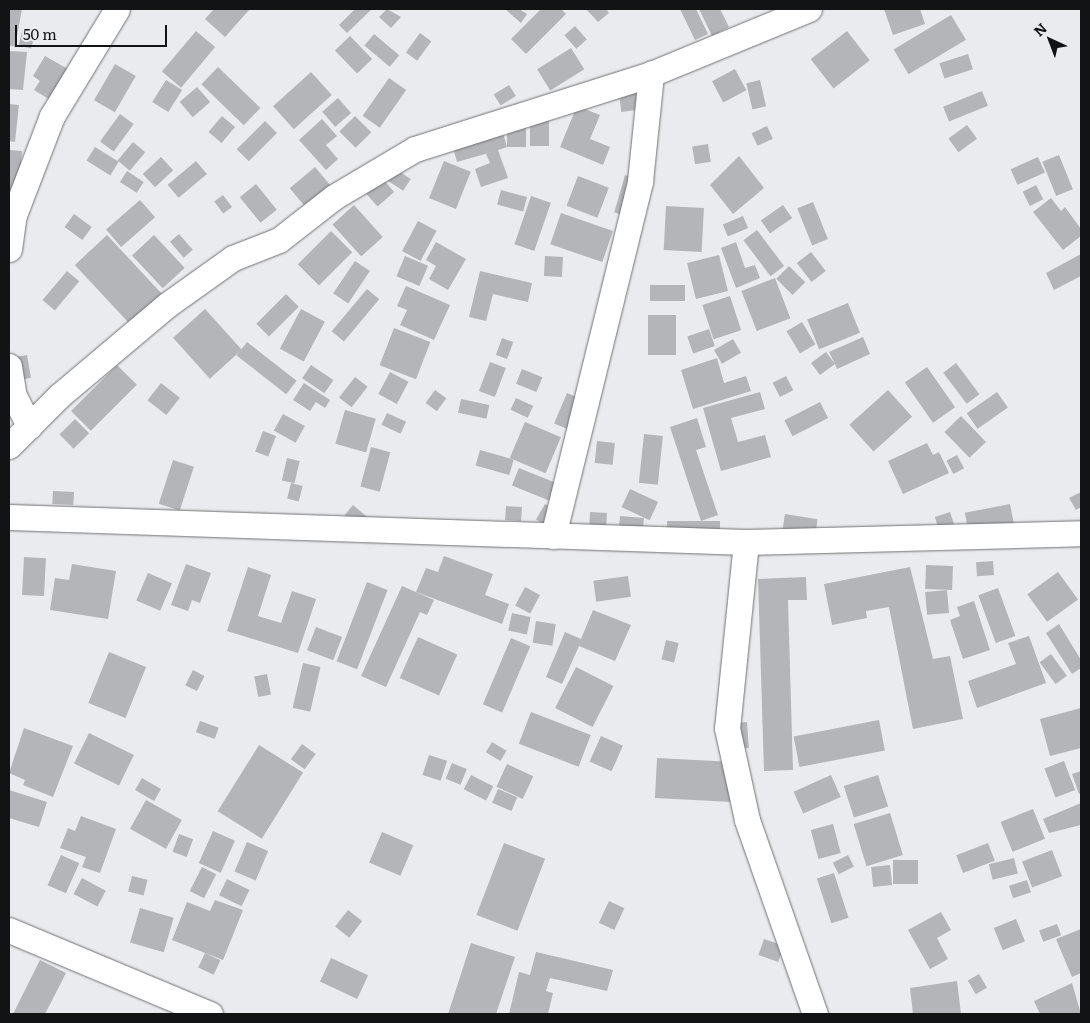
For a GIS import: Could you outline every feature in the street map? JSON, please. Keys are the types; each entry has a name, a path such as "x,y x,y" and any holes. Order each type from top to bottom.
{"street":[{"path":"9,250 14,215 52,116 117,9"},
{"path":"9,446 29,426 168,305 233,258 279,240 334,197 415,149 651,74 809,9"},
{"path":"553,536 640,181 651,74"},
{"path":"9,366 14,396 29,426"},
{"path":"9,517 746,542 1081,534"},
{"path":"746,542 727,728 746,820 816,1014"},
{"path":"9,930 210,1014"}],"building":[{"path":"9,9 22,9 15,47 9,45"},
{"path":"214,9 250,9 225,37 205,19"},
{"path":"355,9 372,9 347,33 339,25"},
{"path":"387,9 401,17 391,28 379,17"},
{"path":"505,9 519,9 527,14 521,23"},
{"path":"541,9 561,9 566,14 526,54 511,39"},
{"path":"586,9 606,9 609,13 598,22"},
{"path":"680,9 696,9 708,34 695,40"},
{"path":"699,9 720,9 729,27 712,36"},
{"path":"884,9 920,9 925,24 893,35"},
{"path":"951,15 966,40 909,74 894,50"},
{"path":"575,26 587,40 576,49 564,35"},
{"path":"22,31 35,34 31,49 19,46"},
{"path":"196,31 215,47 181,88 162,72"},
{"path":"847,31 870,60 834,88 811,59"},
{"path":"420,33 431,41 417,61 406,52"},
{"path":"374,34 399,55 390,67 364,45"},
{"path":"350,36 372,59 357,74 335,51"},
{"path":"571,48 584,69 550,90 537,69"},
{"path":"9,51 27,52 23,90 9,89"},
{"path":"968,54 973,69 944,78 939,63"},
{"path":"45,56 75,73 57,104 34,90 40,81 33,76"},
{"path":"115,64 136,76 115,112 94,100"},
{"path":"218,67 260,108 244,125 201,84"},
{"path":"735,69 746,90 723,102 712,81"},
{"path":"311,72 332,95 294,129 273,106"},
{"path":"389,78 406,90 380,128 363,116"},
{"path":"166,80 182,90 168,112 152,102"},
{"path":"760,80 766,106 752,109 746,83"},
{"path":"635,84 638,110 621,112 618,86"},
{"path":"509,85 516,96 501,106 494,95"},
{"path":"197,87 210,102 193,117 180,102"},
{"path":"982,91 988,106 949,122 943,107"},
{"path":"338,98 351,113 335,127 322,112"},
{"path":"9,104 19,105 15,142 9,141"},
{"path":"577,106 600,115 590,139 610,147 603,165 560,147"},
{"path":"530,108 549,108 549,146 530,146"},
{"path":"120,114 134,124 114,151 100,142"},
{"path":"222,116 235,127 222,143 209,132"},
{"path":"355,116 371,132 356,148 339,132"},
{"path":"322,119 337,136 326,145 338,159 326,170 299,140"},
{"path":"499,119 507,147 498,150 508,178 481,187 475,169 490,163 486,154 492,152 457,162 449,133"},
{"path":"265,121 277,133 249,161 237,149"},
{"path":"507,122 526,122 526,147 507,147"},
{"path":"967,125 977,139 958,152 948,139"},
{"path":"767,126 773,139 758,146 752,133"},
{"path":"133,142 145,152 130,171 118,160"},
{"path":"708,144 711,162 695,164 692,147"},
{"path":"95,147 119,162 110,175 87,161"},
{"path":"9,150 22,151 18,209 9,209"},
{"path":"1059,155 1073,189 1056,196 1042,162"},
{"path":"739,156 764,188 733,214 710,185"},
{"path":"161,157 173,170 155,187 143,174"},
{"path":"1038,157 1045,173 1018,185 1011,169"},
{"path":"196,161 207,174 179,198 168,185"},
{"path":"444,161 471,172 456,209 429,198"},
{"path":"315,167 331,186 306,207 290,188"},
{"path":"394,168 411,179 403,191 386,180"},
{"path":"127,171 144,182 137,193 120,182"},
{"path":"625,175 650,182 639,220 614,212"},
{"path":"578,176 609,188 597,218 567,206"},
{"path":"381,177 394,192 378,207 364,191"},
{"path":"256,184 277,210 260,223 240,197"},
{"path":"1036,185 1043,199 1030,206 1023,192"},
{"path":"501,190 527,197 523,211 497,204"},
{"path":"223,195 232,207 223,214 214,202"},
{"path":"531,196 551,203 534,251 514,244"},
{"path":"1051,198 1061,211 1065,207 1081,229 1081,236 1063,250 1033,212"},
{"path":"140,200 155,217 121,247 106,230"},
{"path":"813,202 828,239 812,245 797,208"},
{"path":"354,205 383,237 361,256 332,224"},
{"path":"783,205 792,218 770,234 761,220"},
{"path":"666,206 704,208 702,252 664,250"},
{"path":"561,213 613,231 602,262 550,244"},
{"path":"74,214 92,227 82,240 65,227"},
{"path":"743,216 748,228 728,237 723,225"},
{"path":"418,221 437,231 421,261 402,251"},
{"path":"757,230 784,266 771,276 743,240"},
{"path":"331,231 352,252 319,285 298,264"},
{"path":"179,234 193,250 184,258 170,242"},
{"path":"107,235 162,294 130,324 75,265"},
{"path":"154,235 185,268 163,288 132,255"},
{"path":"436,242 466,259 448,290 429,279 436,266 426,260"},
{"path":"736,242 745,268 755,265 760,278 736,288 721,248"},
{"path":"811,252 826,271 812,282 797,263"},
{"path":"1081,254 1081,276 1054,290 1046,273"},
{"path":"719,255 728,291 696,299 687,263"},
{"path":"405,256 428,266 419,286 396,276"},
{"path":"545,256 563,257 562,277 544,276"},
{"path":"355,261 370,271 348,303 333,293"},
{"path":"789,266 805,282 793,295 776,279"},
{"path":"67,271 79,281 55,310 43,300"},
{"path":"480,271 532,283 528,302 493,294 486,321 469,317"},
{"path":"775,278 790,318 757,331 741,291"},
{"path":"650,285 685,285 685,301 650,301"},
{"path":"406,286 450,305 434,340 400,325 407,310 397,306"},
{"path":"367,289 379,299 344,341 332,331"},
{"path":"286,294 299,307 269,336 256,324"},
{"path":"730,296 741,330 714,339 702,305"},
{"path":"848,303 860,333 819,349 807,319"},
{"path":"205,309 242,350 210,379 173,338"},
{"path":"301,309 325,322 304,361 280,349"},
{"path":"648,315 676,315 676,355 648,355"},
{"path":"802,322 815,344 800,354 787,331"},
{"path":"394,328 430,342 416,379 380,365"},
{"path":"709,329 715,346 693,354 687,336"},
{"path":"863,337 870,354 837,369 829,352"},
{"path":"502,338 513,342 507,359 496,355"},
{"path":"733,339 741,353 722,364 714,350"},
{"path":"247,342 297,381 286,394 237,355"},
{"path":"826,352 835,364 820,375 811,363"},
{"path":"27,355 31,378 9,381 9,358"},
{"path":"717,358 724,383 746,376 751,391 693,409 681,370"},
{"path":"490,362 506,368 495,397 479,391"},
{"path":"956,363 979,394 967,404 943,373"},
{"path":"117,365 137,385 91,431 71,411"},
{"path":"311,365 333,380 324,393 302,378"},
{"path":"927,367 955,407 933,423 905,382"},
{"path":"522,369 542,377 536,392 516,384"},
{"path":"390,372 409,382 397,404 378,394"},
{"path":"786,376 793,390 780,397 773,383"},
{"path":"355,377 368,387 352,407 339,397"},
{"path":"161,383 180,398 166,415 147,400"},
{"path":"304,383 330,400 325,408 316,402 310,411 293,400"},
{"path":"435,390 446,398 437,411 426,403"},
{"path":"888,390 912,417 873,452 849,425"},
{"path":"760,392 765,409 731,418 738,442 765,435 771,457 721,471 703,408"},
{"path":"997,392 1008,408 978,429 967,413"},
{"path":"567,393 588,402 575,432 554,423"},
{"path":"516,398 533,406 528,418 511,410"},
{"path":"461,399 489,405 486,419 458,413"},
{"path":"820,402 828,418 793,436 784,420"},
{"path":"345,410 376,419 366,452 335,444"},
{"path":"387,413 406,422 401,434 382,425"},
{"path":"283,414 305,426 296,443 274,431"},
{"path":"961,416 986,442 969,458 944,432"},
{"path":"697,418 706,447 696,450 718,515 701,521 670,427"},
{"path":"75,419 89,433 74,449 59,435"},
{"path":"525,422 561,437 546,473 510,458"},
{"path":"263,431 276,436 268,457 255,452"},
{"path":"644,434 663,436 658,485 639,483"},
{"path":"597,441 615,443 613,465 595,463"},
{"path":"927,443 933,455 939,452 949,473 903,494 888,461"},
{"path":"371,447 390,452 380,492 360,487"},
{"path":"480,450 514,460 509,475 476,465"},
{"path":"957,455 964,468 953,474 946,461"},
{"path":"287,458 300,461 294,483 282,480"},
{"path":"173,460 194,467 180,511 159,504"},
{"path":"519,468 564,486 556,504 512,486"},
{"path":"291,483 303,486 299,501 287,499"},
{"path":"630,489 658,502 650,520 622,507"},
{"path":"53,491 74,492 73,505 52,504"},
{"path":"1081,492 1081,507 1076,510 1069,498"},
{"path":"545,504 557,511 548,527 536,520"},
{"path":"1010,504 1014,525 969,533 965,513"},
{"path":"353,505 373,522 365,532 345,515"},
{"path":"506,506 522,507 521,521 505,520"},
{"path":"590,512 607,513 606,526 589,525"},
{"path":"950,512 955,527 940,532 935,517"},
{"path":"785,514 818,519 815,534 783,529"},
{"path":"620,516 644,518 642,539 618,537"},
{"path":"667,521 720,521 720,540 667,540"},
{"path":"444,556 493,574 485,595 509,604 502,624 416,592 426,568 438,572"},
{"path":"24,557 46,558 44,596 22,595"},
{"path":"993,561 994,575 977,576 976,562"},
{"path":"72,564 116,571 108,619 50,610 55,578 69,580"},
{"path":"186,564 211,573 200,603 192,600 188,611 171,605"},
{"path":"926,565 953,566 952,590 925,589"},
{"path":"248,567 271,575 258,616 281,623 292,591 316,599 298,653 227,631"},
{"path":"910,567 933,659 950,656 963,719 913,729 889,607 866,611 867,618 832,625 824,584"},
{"path":"1058,572 1078,600 1047,622 1027,594"},
{"path":"148,573 172,583 160,611 136,601"},
{"path":"628,576 631,597 596,602 593,581"},
{"path":"806,577 807,600 788,600 793,770 764,771 758,579"},
{"path":"367,582 388,590 357,669 337,661"},
{"path":"402,586 434,600 427,615 420,612 386,687 361,676"},
{"path":"525,587 540,595 530,614 515,606"},
{"path":"998,588 1015,636 996,643 978,595"},
{"path":"947,590 949,613 927,615 925,592"},
{"path":"974,601 990,650 963,659 950,620 960,616 957,607"},
{"path":"593,610 631,625 615,661 579,646 562,684 546,677 565,632 581,639"},
{"path":"512,613 531,617 527,635 508,631"},
{"path":"536,621 556,624 552,646 533,643"},
{"path":"1059,624 1081,660 1081,668 1072,674 1046,633"},
{"path":"316,627 342,637 333,660 307,650"},
{"path":"1029,636 1046,683 977,708 968,681 1016,664 1008,643"},
{"path":"418,637 457,654 439,696 400,678"},
{"path":"511,638 530,646 502,712 483,704"},
{"path":"666,640 679,643 674,662 662,659"},
{"path":"109,652 146,667 125,718 88,703"},
{"path":"1051,654 1067,676 1056,684 1040,662"},
{"path":"303,663 321,667 310,712 293,708"},
{"path":"576,667 613,686 593,727 555,708"},
{"path":"193,670 205,676 197,691 185,685"},
{"path":"267,674 271,695 258,697 254,676"},
{"path":"1081,708 1081,748 1050,756 1040,719"},
{"path":"531,712 591,735 579,767 519,744"},
{"path":"879,720 885,750 800,767 794,737"},
{"path":"200,721 219,728 215,739 196,732"},
{"path":"747,722 749,748 737,749 735,723"},
{"path":"24,728 73,746 53,797 23,785 25,780 9,773"},
{"path":"89,733 134,755 119,785 74,764"},
{"path":"601,736 623,746 612,771 590,762"},
{"path":"492,742 507,751 500,761 486,752"},
{"path":"302,744 316,754 305,769 291,759"},
{"path":"259,745 303,773 262,839 218,811"},
{"path":"429,755 447,761 441,781 423,775"},
{"path":"657,758 739,762 737,802 655,798"},
{"path":"1064,761 1075,790 1056,797 1044,769"},
{"path":"452,763 467,769 460,785 446,779"},
{"path":"507,764 533,776 523,799 496,787"},
{"path":"1081,771 1081,793 1079,794 1072,774"},
{"path":"471,775 493,786 486,801 464,789"},
{"path":"831,775 841,797 803,814 794,792"},
{"path":"878,775 888,806 854,818 844,786"},
{"path":"142,778 161,789 154,801 135,790"},
{"path":"498,789 517,797 511,811 492,803"},
{"path":"9,790 47,802 39,827 9,818"},
{"path":"146,800 182,820 166,849 130,829"},
{"path":"1081,803 1081,825 1049,833 1043,819"},
{"path":"1033,809 1045,839 1013,852 1001,822"},
{"path":"890,813 903,855 867,866 854,824"},
{"path":"81,816 116,829 100,873 82,867 86,857 60,848 68,828 75,831"},
{"path":"833,824 841,853 819,859 811,830"},
{"path":"213,831 235,841 221,873 199,863"},
{"path":"382,832 413,845 400,876 369,862"},
{"path":"179,834 193,839 187,857 173,852"},
{"path":"247,842 268,851 256,880 234,871"},
{"path":"504,843 545,859 517,931 476,915"},
{"path":"988,843 995,861 963,873 956,855"},
{"path":"1052,850 1062,876 1032,888 1022,861"},
{"path":"61,855 79,863 66,893 48,885"},
{"path":"848,855 854,867 839,874 833,863"},
{"path":"1014,858 1018,874 993,880 989,864"},
{"path":"893,860 918,860 918,884 893,884"},
{"path":"890,865 892,885 873,887 871,867"},
{"path":"202,867 216,874 204,898 190,891"},
{"path":"834,873 849,918 831,923 817,879"},
{"path":"132,876 148,880 144,895 128,892"},
{"path":"82,878 106,891 97,907 74,894"},
{"path":"227,879 249,890 242,906 219,895"},
{"path":"1027,880 1031,892 1013,898 1009,886"},
{"path":"215,900 243,910 223,960 172,940 187,902 210,911"},
{"path":"609,901 624,908 614,930 599,923"},
{"path":"140,908 174,918 164,952 130,943"},
{"path":"348,910 362,921 349,938 335,927"},
{"path":"941,912 951,930 937,938 948,959 930,969 908,930"},
{"path":"1016,919 1025,941 1003,950 994,928"},
{"path":"1057,924 1061,935 1043,942 1039,930"},
{"path":"1081,929 1081,973 1072,977 1056,939"},
{"path":"764,939 784,946 778,962 758,955"},
{"path":"471,943 515,957 496,1014 448,1014"},
{"path":"536,952 613,970 607,991 550,978 546,991 553,993 548,1014 509,1014 519,972 530,975"},
{"path":"205,953 220,960 214,975 198,968"},
{"path":"331,958 368,975 357,999 320,982"},
{"path":"40,960 66,973 45,1014 13,1014"},
{"path":"979,974 987,988 976,994 968,980"},
{"path":"957,981 961,1014 913,1014 910,988"},
{"path":"1072,983 1081,1014 1040,1014 1034,1001"}]}
